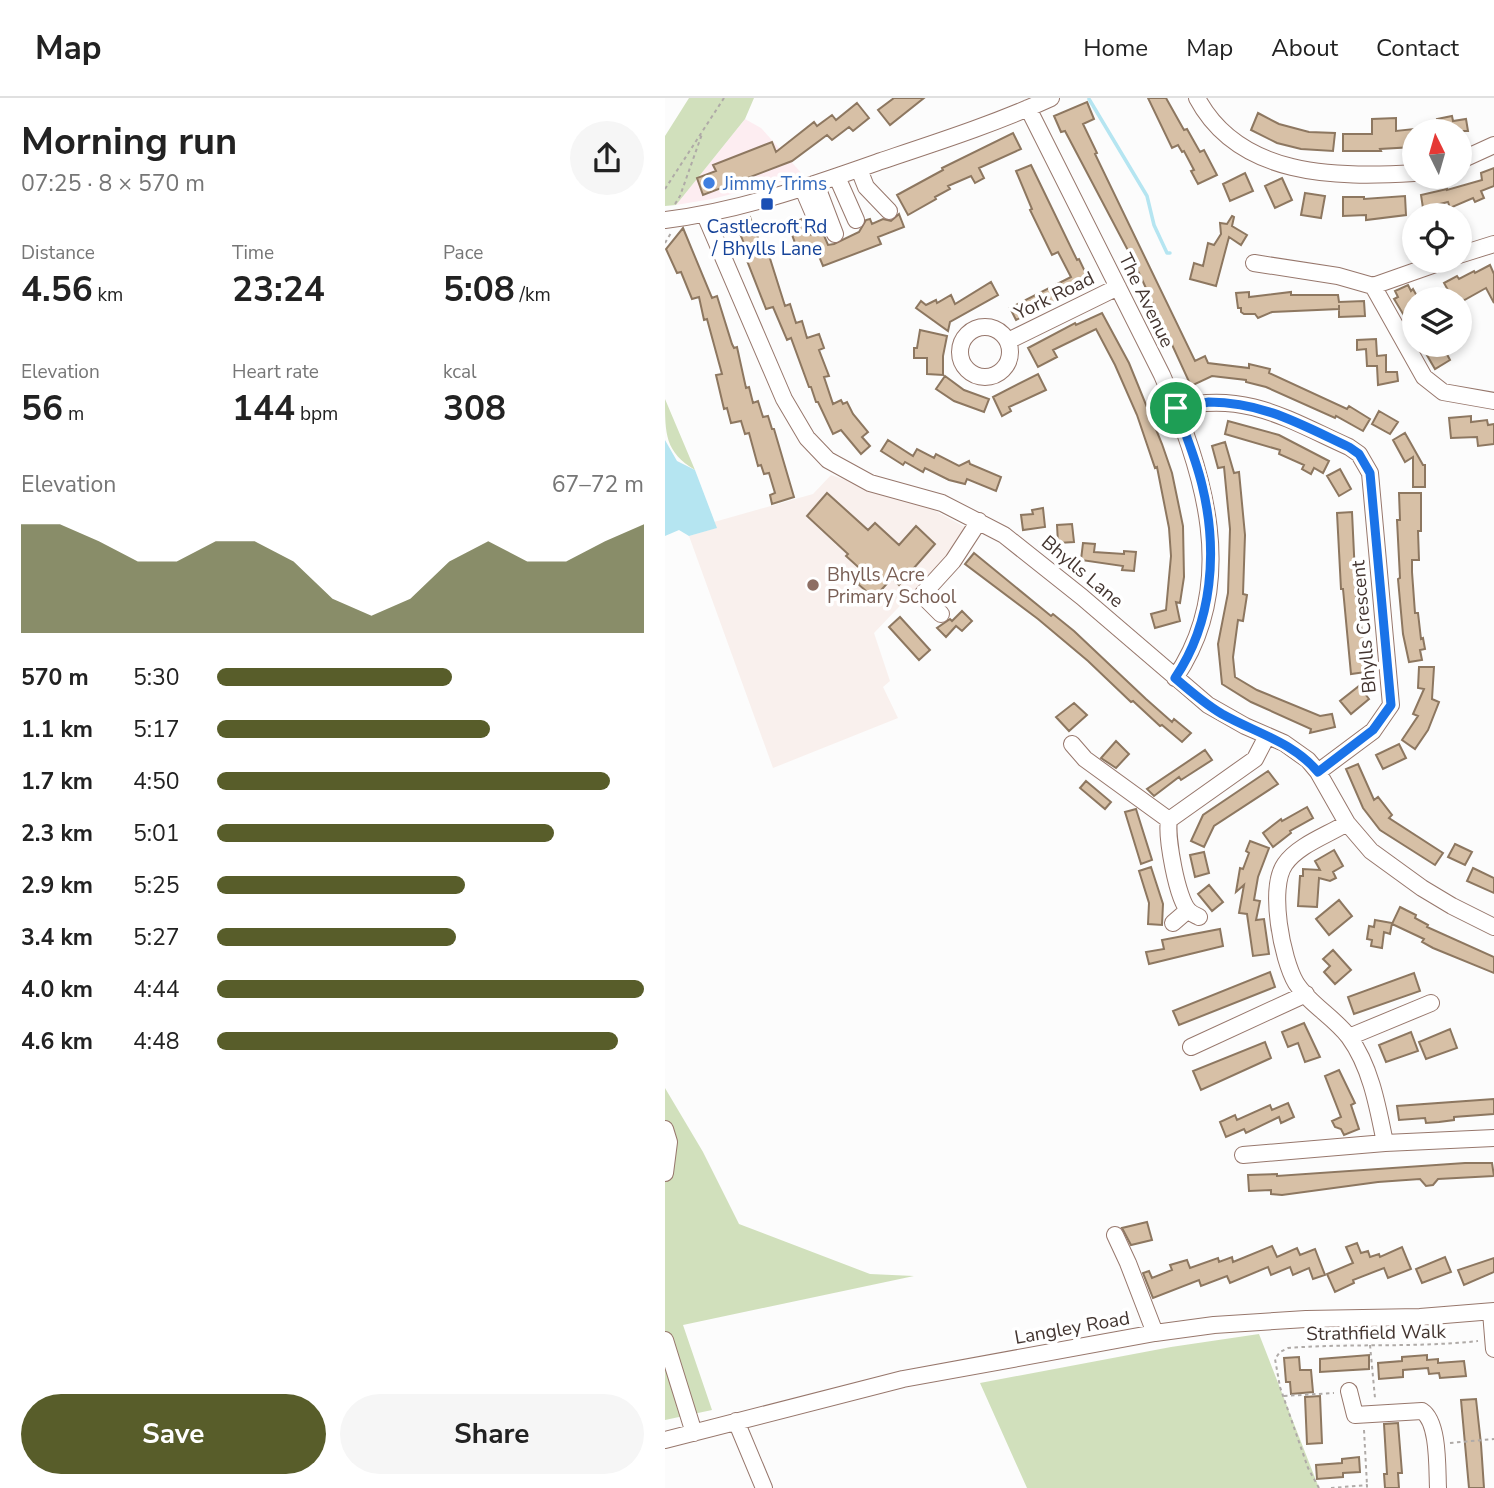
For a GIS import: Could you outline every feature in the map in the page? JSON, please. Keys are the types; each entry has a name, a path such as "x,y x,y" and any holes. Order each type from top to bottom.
{"street":[{"path":"666,220 705,215 810,186 1028,108 1049,98"},
{"path":"1197,98 1207,117 1261,159 1314,172 1365,176 1402,174"},
{"name":"The Avenue","path":"1028,108 1176,408 1202,483 1210,528 1208,592 1199,633 1189,658 1175,678"},
{"path":"1472,155 1494,145"},
{"path":"859,169 866,187 889,211"},
{"path":"837,177 856,220"},
{"path":"810,186 818,224"},
{"path":"810,186 835,234"},
{"name":"Bhylls Lane","path":"705,215 784,399 807,438 828,460 870,483 942,503 1004,535 1036,558 1208,705 1295,750 1318,772 1347,823 1371,851 1422,888 1494,927"},
{"path":"1472,251 1494,244"},
{"path":"1254,263 1338,276 1373,286 1410,273"},
{"name":"York Road","path":"1008,341 1118,286"},
{"path":"1373,286 1424,377 1443,391 1494,401"},
{"name":"Bhylls Crescent","path":"1176,408 1209,402 1261,407 1349,447 1365,463 1370,473 1391,705 1373,730 1318,772"},
{"path":"940,614 922,595 953,561 979,521"},
{"path":"1173,923 1193,913 1168,845 1169,820 1255,759 1267,736"},
{"path":"1081,747 1169,820"},
{"path":"1347,823 1293,855 1284,865 1277,879 1279,923 1288,963 1296,983 1349,1037 1374,1091 1385,1143"},
{"path":"1191,1047 1306,994"},
{"path":"1349,1037 1425,1011"},
{"path":"665,1129 669,1142 665,1173"},
{"path":"1243,1155 1279,1144 1494,1138"},
{"path":"1115,1235 1155,1333"},
{"path":"1492,1312 1494,1345"},
{"name":"Langley Road","path":"665,1440 903,1379 1155,1333 1240,1323 1492,1312"},
{"path":"665,1339 694,1433"},
{"path":"1349,1391 1355,1415 1422,1411 1428,1415 1434,1432 1438,1488"},
{"path":"736,1422 764,1488"}],"path":[{"path":"665,189 724,98"},
{"path":"680,196 704,130"},
{"path":"1331,1488 1367,1486 1370,1345"},
{"name":"Strathfield Walk","path":"1319,1488 1308,1468 1280,1387 1275,1359 1280,1352 1288,1348 1302,1347 1494,1345"},
{"path":"1283,1396 1349,1391"},
{"path":"1435,1444 1494,1439"}],"shaded area":[{"path":"745,119 761,128 804,176 712,199 676,205"},
{"name":"Bhylls Acre Primary School","path":"831,475 930,508 965,527 965,538 874,633 890,681 883,687 898,718 773,768 689,536 716,528 714,522 813,494"}],"green space":[{"path":"689,98 754,98 745,119 676,205 665,206 665,136"},
{"path":"665,399 695,470 672,449 665,422"},
{"path":"665,1088 703,1152 739,1224 870,1274 914,1276 683,1325 712,1410 665,1420"},
{"path":"1259,1334 1319,1488 1027,1488 980,1383 1171,1347"}],"water":[{"path":"665,440 677,461 695,470 717,528 689,536 679,530 665,536"}],"building":[{"path":"894,98 924,98 890,125 878,110"},
{"path":"1148,98 1166,98 1200,152 1204,150 1217,175 1198,184 1184,151 1182,152 1178,145 1172,148"},
{"path":"1087,102 1094,119 1083,124 1097,153 1095,154 1195,361 1205,356 1208,363 1249,368 1249,364 1270,369 1269,373 1347,409 1349,406 1370,419 1363,431 1336,416 1335,418 1246,380 1212,376 1191,386 1133,260 1065,131 1061,132 1054,116"},
{"path":"857,103 869,118 853,131 849,127 832,140 827,135 792,161 703,195 697,178 716,171 713,165 772,142 776,152 814,122 817,126 832,115 836,120"},
{"path":"1258,113 1279,124 1309,132 1335,133 1333,151 1301,149 1277,143 1251,130"},
{"path":"1396,118 1396,131 1402,130 1402,148 1380,149 1381,151 1343,151 1343,134 1372,134 1372,119"},
{"path":"1013,133 1021,149 979,168 984,178 975,183 971,176 948,186 950,189 908,215 897,195 943,170 942,168"},
{"path":"1031,165 1089,280 1061,294 1063,297 1016,320 1010,308 1071,277 1058,252 1052,255 1030,210 1032,209 1016,171"},
{"path":"1494,168 1494,186 1481,191 1484,198 1475,202 1473,198 1462,203 1422,203 1421,195 1447,189 1472,189 1472,183 1482,180 1481,173"},
{"path":"1245,173 1253,191 1230,201 1223,184"},
{"path":"1282,178 1292,200 1275,208 1265,186"},
{"path":"1305,193 1325,196 1321,218 1301,215"},
{"path":"1405,196 1405,203 1402,203 1402,216 1366,220 1366,215 1343,216 1343,197 1364,199"},
{"path":"899,214 904,227 878,237 881,244 823,266 814,244 798,251 788,224 802,219 808,235 823,233 828,245 859,232 866,220 870,219 872,224 883,219 891,221"},
{"path":"1232,216 1232,226 1247,235 1241,245 1229,237 1216,286 1190,279 1194,263 1203,266 1208,243 1214,245 1221,234 1220,223 1227,224"},
{"path":"750,217 763,251 767,249 785,306 790,304 796,323 802,321 807,338 819,334 824,348 819,350 829,376 824,377 833,404 841,400 843,404 847,402 868,432 862,437 870,446 861,454 841,430 833,434 809,387 791,338 787,340 773,307 766,309 736,223"},
{"path":"683,228 712,298 717,296 732,344 734,348 737,347 746,388 749,387 753,403 758,401 763,417 768,416 774,429 794,497 772,504 770,495 775,493 769,473 764,474 761,465 758,466 749,433 745,434 741,421 731,423 727,408 724,409 716,375 722,374 707,319 704,320 699,297 692,299 681,272 677,273 666,249"},
{"path":"1490,265 1494,274 1494,303 1486,288 1472,296 1472,287 1446,287 1444,283 1457,276 1459,279 1474,271 1475,273"},
{"path":"991,282 998,295 950,322 948,331 916,308 921,301 926,305 936,300 937,303 951,295 955,304"},
{"path":"1402,288 1402,312 1394,299 1398,297 1395,291"},
{"path":"1249,292 1249,297 1291,292 1291,295 1338,295 1339,302 1364,301 1365,316 1339,317 1339,309 1272,312 1258,318 1255,314 1244,314 1241,308 1238,308 1236,293"},
{"path":"1102,313 1129,363 1162,444 1172,473 1183,526 1184,577 1180,603 1176,602 1180,621 1155,628 1151,614 1166,610 1171,556 1169,528 1157,467 1155,468 1137,415 1115,365 1096,329 1053,350 1057,357 1038,367 1028,348 1075,323 1076,325"},
{"path":"920,330 947,336 943,375 927,374 927,358 914,358"},
{"path":"1376,339 1377,356 1386,355 1386,372 1397,372 1398,381 1378,385 1377,366 1367,366 1366,349 1357,350 1357,340"},
{"path":"1428,357 1448,357 1450,360 1435,369"},
{"path":"1038,374 1046,390 1009,407 1011,411 1002,416 993,397"},
{"path":"945,376 964,390 989,399 984,412 954,401 936,389"},
{"path":"1379,411 1398,422 1390,434 1372,424"},
{"path":"1471,416 1471,422 1487,420 1488,425 1494,424 1494,444 1478,446 1477,437 1451,438 1449,418"},
{"path":"1228,421 1279,435 1329,461 1323,473 1314,468 1311,474 1302,469 1304,465 1279,454 1280,450 1225,434"},
{"path":"1405,433 1425,465 1425,487 1413,487 1413,457 1405,462 1393,440"},
{"path":"888,440 913,456 917,449 934,458 936,454 959,466 969,461 970,464 1001,477 996,491 967,479 965,484 949,480 925,468 923,472 905,462 903,465 881,451"},
{"path":"1225,442 1234,473 1239,472 1245,535 1243,594 1247,595 1243,621 1238,620 1233,657 1235,677 1257,690 1320,716 1332,714 1335,727 1310,733 1311,729 1251,702 1222,684 1218,644 1228,593 1230,529 1224,467 1218,468 1212,446"},
{"path":"1340,469 1351,489 1339,496 1327,476"},
{"path":"827,493 868,530 875,523 899,545 916,526 935,544 899,585 892,578 874,598 858,584 866,574 807,516"},
{"path":"1399,493 1421,493 1419,560 1412,560 1412,572 1415,613 1418,613 1425,649 1420,650 1422,660 1409,662 1403,634 1398,579"},
{"path":"1043,508 1045,527 1023,530 1021,515 1033,514 1032,510"},
{"path":"1352,512 1356,596 1358,595 1366,672 1351,674 1341,589 1337,513"},
{"path":"1072,524 1074,542 1058,543 1057,525"},
{"path":"1083,543 1095,544 1094,552 1136,552 1134,571 1122,570 1123,566 1081,560"},
{"path":"974,553 1051,616 1053,614 1074,631 1172,722 1174,719 1191,733 1182,742 1131,702 1038,619 965,564"},
{"path":"962,611 972,621 962,631 956,626 946,637 937,628 950,619 952,621"},
{"path":"900,617 930,650 919,660 889,627"},
{"path":"1419,667 1434,667 1432,699 1439,702 1428,730 1415,749 1402,740 1418,716 1413,714 1424,689 1418,688"},
{"path":"1359,686 1369,699 1351,714 1340,701"},
{"path":"1074,703 1087,715 1069,731 1056,717"},
{"path":"1116,741 1129,754 1116,768 1101,758"},
{"path":"1399,744 1406,758 1383,769 1376,755"},
{"path":"1205,750 1212,760 1181,780 1179,777 1154,796 1147,789"},
{"path":"1358,764 1374,800 1378,797 1392,815 1389,818 1443,853 1435,865 1380,830 1363,808 1346,769"},
{"path":"1268,771 1278,784 1214,826 1204,847 1191,841 1203,815"},
{"path":"1086,781 1111,802 1105,809 1080,788"},
{"path":"1307,807 1313,818 1290,831 1291,833 1273,847 1263,833 1281,819 1282,821"},
{"path":"1136,809 1152,860 1141,864 1125,812"},
{"path":"1250,841 1269,848 1258,877 1254,900 1260,901 1256,920 1264,919 1269,954 1253,956 1247,914 1239,913 1244,885 1236,892 1240,868 1243,869 1249,853 1246,851"},
{"path":"1455,844 1472,852 1465,865 1448,857"},
{"path":"1334,850 1343,866 1333,872 1336,878 1330,881 1319,878 1317,907 1298,906 1303,869 1320,870 1315,861"},
{"path":"1204,852 1209,873 1195,877 1190,855"},
{"path":"1151,867 1163,904 1162,925 1148,924 1149,903 1139,871"},
{"path":"1473,868 1494,878 1494,893 1467,881"},
{"path":"1209,885 1223,902 1212,911 1198,894"},
{"path":"1339,900 1352,916 1329,935 1316,919"},
{"path":"1400,907 1416,915 1415,918 1428,925 1427,927 1494,957 1494,973 1433,948 1422,942 1424,939 1392,924"},
{"path":"1375,920 1392,923 1390,934 1384,932 1382,948 1371,946 1372,940 1367,939 1369,926 1374,927"},
{"path":"1220,929 1223,946 1149,964 1146,952 1164,949 1162,940"},
{"path":"1333,950 1351,970 1335,984 1324,972 1330,966 1323,959"},
{"path":"1270,972 1275,987 1179,1025 1173,1011"},
{"path":"1414,973 1420,991 1354,1014 1348,997"},
{"path":"1304,1023 1320,1057 1305,1062 1298,1043 1288,1047 1282,1032"},
{"path":"1450,1029 1457,1048 1426,1059 1419,1042"},
{"path":"1411,1032 1418,1051 1386,1062 1379,1045"},
{"path":"1265,1042 1271,1058 1201,1090 1193,1071"},
{"path":"1339,1070 1355,1103 1351,1105 1359,1129 1344,1135 1332,1121 1341,1117 1325,1076"},
{"path":"1494,1099 1494,1114 1454,1117 1454,1120 1426,1123 1425,1118 1399,1120 1397,1106"},
{"path":"1288,1103 1294,1117 1281,1123 1279,1117 1246,1133 1244,1129 1226,1137 1220,1122 1235,1115 1237,1120 1270,1105 1272,1110"},
{"path":"1492,1163 1494,1176 1438,1179 1433,1185 1426,1186 1420,1179 1378,1182 1282,1195 1271,1194 1271,1190 1249,1191 1248,1175 1277,1176"},
{"path":"1147,1222 1152,1240 1131,1245 1122,1228"},
{"path":"1357,1243 1361,1253 1368,1251 1370,1257 1379,1254 1380,1257 1402,1247 1411,1269 1388,1278 1384,1268 1353,1280 1354,1283 1335,1292 1327,1274 1353,1263 1346,1247"},
{"path":"1272,1246 1277,1257 1297,1248 1300,1255 1315,1249 1325,1275 1313,1279 1309,1268 1293,1275 1290,1267 1271,1275 1268,1267 1230,1283 1227,1276 1201,1286 1199,1280 1153,1298 1143,1273 1149,1271 1152,1278 1172,1270 1170,1265 1187,1260 1190,1268 1218,1258 1219,1262 1232,1257 1233,1262"},
{"path":"1445,1257 1451,1272 1422,1283 1416,1269"},
{"path":"1494,1258 1494,1272 1464,1285 1458,1270"},
{"path":"1369,1355 1369,1369 1320,1372 1320,1359"},
{"path":"1427,1355 1427,1360 1438,1359 1438,1363 1464,1361 1466,1376 1440,1378 1439,1373 1429,1374 1428,1368 1403,1370 1403,1377 1379,1379 1378,1363"},
{"path":"1299,1357 1300,1370 1311,1370 1313,1392 1291,1394 1290,1382 1286,1382 1284,1358"},
{"path":"1320,1396 1322,1443 1307,1444 1305,1397"},
{"path":"1476,1399 1484,1488 1469,1488 1461,1400"},
{"path":"1398,1423 1402,1473 1398,1473 1399,1488 1385,1488 1384,1474 1387,1474 1384,1424"},
{"path":"1359,1457 1360,1472 1343,1473 1343,1477 1317,1479 1316,1465 1342,1463 1342,1459"}],"waterway":[{"path":"1089,99 1147,196 1154,225 1167,253 1170,253"}],"place":[{"name":"Jimmy Trims","path":"709,183"},
{"name":"Castlecroft Rd / Bhylls Lane","path":"767,204"},
{"name":"Bhylls Acre Primary School","path":"813,585"}],"route":[{"path":"1209,402 1261,407 1349,447 1359,454 1370,473 1391,705 1373,730 1318,772 1295,750 1223,715 1175,678 1189,658 1199,633 1205,611 1211,554 1210,528 1202,483 1176,408 1209,402"}]}
